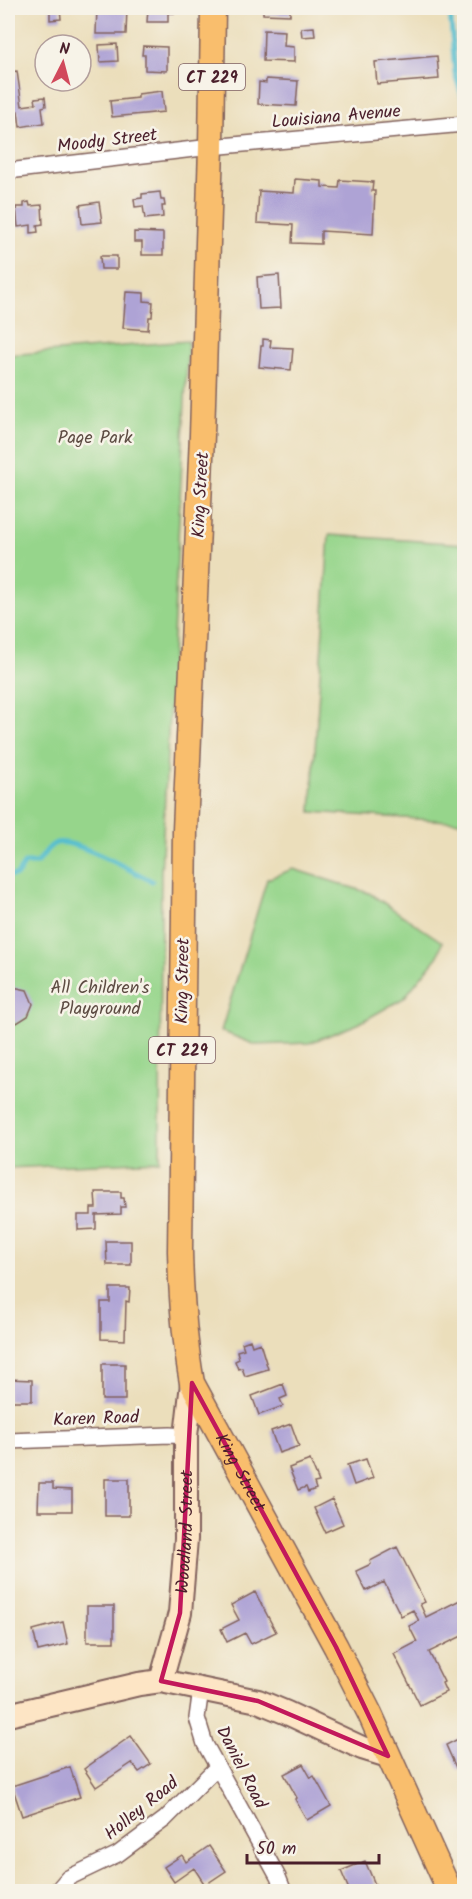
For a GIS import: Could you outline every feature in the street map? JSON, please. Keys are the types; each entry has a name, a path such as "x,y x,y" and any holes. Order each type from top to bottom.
{"main road":[{"name":"King Street","path":"213,8 202,435 185,830 182,971 181,1303 184,1339 192,1383 370,1714 450,1892"}],"street":[{"name":"Louisiana Avenue","path":"211,147 465,124"},
{"name":"Moody Street","path":"8,171 211,147"},
{"name":"Woodland Street","path":"162,1681 180,1613 186,1539 186,1436 192,1383"},
{"name":"Karen Road","path":"8,1441 186,1436"},
{"path":"8,1715 139,1684 162,1681 258,1701 362,1748 388,1756"},
{"name":"Daniel Road","path":"201,1689 197,1718 205,1744 284,1892"},
{"name":"Holley Road","path":"56,1892 68,1878 118,1854 165,1819 217,1767"}],"highlighted area":[{"path":"192,1383 336,1647 388,1756 258,1701 161,1681 180,1613"}],"green space":[{"name":"Page Park","path":"188,341 161,874 160,1161 8,1168 8,355"},
{"path":"329,535 464,544 464,822 311,812"},
{"path":"293,869 369,893 442,942 438,956 404,998 358,1024 309,1043 256,1045 221,1031 267,879"}],"building":[{"path":"50,8 60,8 61,19 50,20"},
{"path":"97,8 127,8 126,34 96,34"},
{"path":"148,8 175,8 174,13 168,13 168,22 147,22"},
{"path":"263,8 290,8 290,15 263,14"},
{"path":"314,27 315,36 302,37 301,28"},
{"path":"264,30 285,31 284,46 294,47 294,62 263,61"},
{"path":"117,44 118,61 100,62 99,45"},
{"path":"143,46 167,47 167,71 145,70"},
{"path":"437,56 439,79 377,84 375,62"},
{"path":"17,71 22,106 36,104 35,98 45,97 46,106 42,107 44,123 20,127 18,111 9,112 8,72"},
{"path":"266,79 298,81 296,106 258,104 259,82 266,83"},
{"path":"162,91 164,112 112,117 110,101 138,98 138,94"},
{"path":"295,179 322,181 322,187 339,188 340,180 373,182 372,191 375,191 373,234 321,231 321,244 292,243 293,225 257,223 259,191 294,193"},
{"path":"160,192 165,206 162,206 163,217 145,219 143,206 135,207 134,199 142,198 142,194"},
{"path":"29,202 30,206 42,205 43,224 37,225 38,232 31,233 31,225 18,227 16,207 24,207 24,203"},
{"path":"99,202 102,222 82,224 80,205"},
{"path":"134,232 163,233 163,255 142,255 142,242 134,242"},
{"path":"100,256 117,256 117,269 101,269"},
{"path":"279,275 281,308 259,309 257,277"},
{"path":"126,292 144,293 144,301 153,302 148,330 123,328"},
{"path":"263,339 271,340 270,347 293,348 291,370 259,367"},
{"path":"13,987 27,990 33,1004 28,1016 17,1023 8,1020 8,990"},
{"path":"95,1192 121,1192 125,1207 121,1207 121,1214 96,1215 96,1229 78,1230 78,1215 91,1215 91,1208 96,1208"},
{"path":"106,1241 131,1241 131,1265 107,1265"},
{"path":"110,1288 130,1288 129,1302 126,1301 125,1340 101,1339 101,1302 110,1302"},
{"path":"250,1340 252,1346 260,1343 268,1369 245,1376 242,1368 238,1369 235,1361 239,1359 237,1351 244,1349 242,1343"},
{"path":"102,1364 125,1364 125,1400 102,1400"},
{"path":"8,1379 32,1380 32,1401 8,1401"},
{"path":"283,1384 287,1396 280,1399 283,1406 259,1415 252,1396"},
{"path":"291,1424 299,1446 279,1453 271,1431"},
{"path":"366,1459 373,1478 354,1485 347,1465"},
{"path":"310,1460 319,1482 314,1483 316,1489 308,1492 306,1487 298,1490 289,1468"},
{"path":"105,1479 129,1479 129,1516 105,1516"},
{"path":"39,1483 53,1483 53,1489 72,1490 72,1511 38,1511"},
{"path":"332,1499 343,1524 325,1532 314,1508"},
{"path":"397,1547 425,1602 420,1604 426,1617 464,1598 464,1635 429,1652 444,1682 442,1683 446,1692 420,1705 394,1654 417,1642 409,1626 419,1621 413,1610 401,1616 384,1582 366,1591 356,1571"},
{"path":"255,1592 276,1632 251,1644 245,1633 227,1642 221,1629 239,1620 231,1605"},
{"path":"87,1606 114,1606 114,1642 87,1642"},
{"path":"8,1621 12,1639 8,1640"},
{"path":"63,1622 68,1644 38,1651 33,1630"},
{"path":"131,1736 151,1764 139,1772 132,1763 96,1787 84,1769"},
{"path":"464,1736 464,1766 457,1770 446,1745"},
{"path":"303,1764 311,1778 314,1776 331,1806 307,1820 284,1774"},
{"path":"70,1767 80,1797 22,1816 12,1786"},
{"path":"209,1846 226,1871 205,1885 194,1868 174,1882 164,1867 182,1855 186,1862"},
{"path":"365,1861 377,1889 372,1892 350,1892 341,1871"}],"waterway":[{"path":"450,8 455,73 464,103"},
{"path":"8,876 17,875 25,863 37,863 47,849 56,843 65,843 89,850 152,881"}],"park label":[{"name":"All Children's Playground","path":"100,997"}]}
